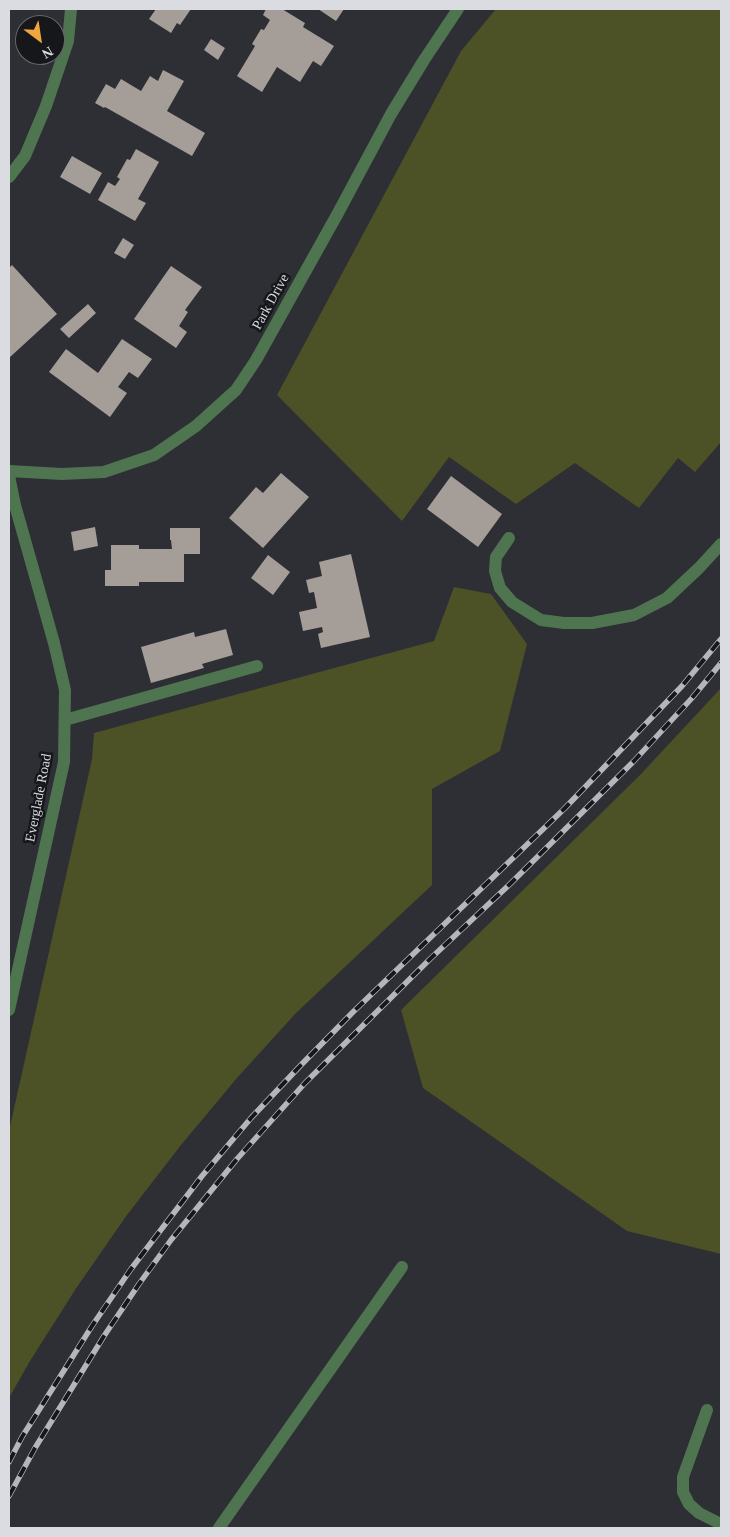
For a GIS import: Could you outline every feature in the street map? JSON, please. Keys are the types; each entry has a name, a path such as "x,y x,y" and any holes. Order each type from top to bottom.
{"street":[{"path":"9,176 25,156 46,106 68,41 71,9"},
{"name":"Park Drive","path":"9,471 62,474 104,472 154,455 196,426 236,390 256,360 391,114 458,9"},
{"name":"Everglade Road","path":"9,476 14,505 54,643 65,690 64,762 9,1010"},
{"path":"509,538 496,557 494,571 500,588 512,602 541,620 564,623 592,623 634,615 667,598 721,544"},
{"path":"65,720 257,666"},
{"path":"219,1528 402,1267"},
{"path":"707,1410 683,1477 683,1492 689,1504 699,1513 721,1524"}],"green space":[{"path":"496,9 721,9 721,442 695,472 678,458 639,508 575,463 516,504 449,457 402,521 277,395 461,51"},
{"path":"454,587 491,594 527,644 500,751 432,789 432,885 296,1013 237,1078 181,1145 127,1215 77,1287 9,1398 9,1131 92,759 94,733 434,641"},
{"path":"721,688 721,1254 627,1231 423,1088 401,1010 640,775"}],"building":[{"path":"156,9 191,9 180,25 177,23 171,33 149,19"},
{"path":"266,9 282,9 305,23 303,27 334,46 321,66 313,61 300,82 277,67 262,92 237,76 255,46 252,44 261,29 264,30 270,20 263,15"},
{"path":"318,9 344,9 336,21"},
{"path":"211,39 225,48 218,60 204,50"},
{"path":"163,70 184,81 167,111 205,133 192,156 95,103 106,84 115,89 121,79 141,91 150,76 158,81"},
{"path":"136,149 159,162 138,199 146,203 135,221 98,200 108,182 115,186 120,179 117,177 127,159 130,160"},
{"path":"72,156 102,173 90,194 60,177"},
{"path":"123,238 134,245 125,259 114,253"},
{"path":"12,265 57,314 9,358 9,268"},
{"path":"171,266 202,287 185,310 188,312 179,326 187,332 176,348 134,319"},
{"path":"88,304 96,313 69,338 60,329"},
{"path":"122,339 152,359 138,378 129,372 118,387 127,393 110,417 49,372 66,349 98,373"},
{"path":"281,473 309,497 263,548 229,518 256,487 263,493"},
{"path":"451,476 502,514 478,547 427,509"},
{"path":"95,527 98,546 74,551 71,532"},
{"path":"170,528 200,528 200,554 184,554 184,582 139,582 139,586 105,586 105,570 111,570 111,545 139,545 139,549 172,549"},
{"path":"351,554 370,637 321,648 318,634 323,632 322,627 303,631 299,612 317,608 314,592 309,593 306,580 322,576 319,562"},
{"path":"268,555 290,572 273,595 251,578"},
{"path":"226,629 233,655 202,664 204,668 151,683 141,647 194,632 195,637"}],"railway":[{"path":"9,1462 22,1437 92,1326 131,1269 202,1176 251,1118 353,1012 565,808 682,686 721,639"},
{"path":"9,1496 35,1448 104,1336 139,1284 171,1240 237,1159 305,1083 634,761 692,698 721,663"}]}
